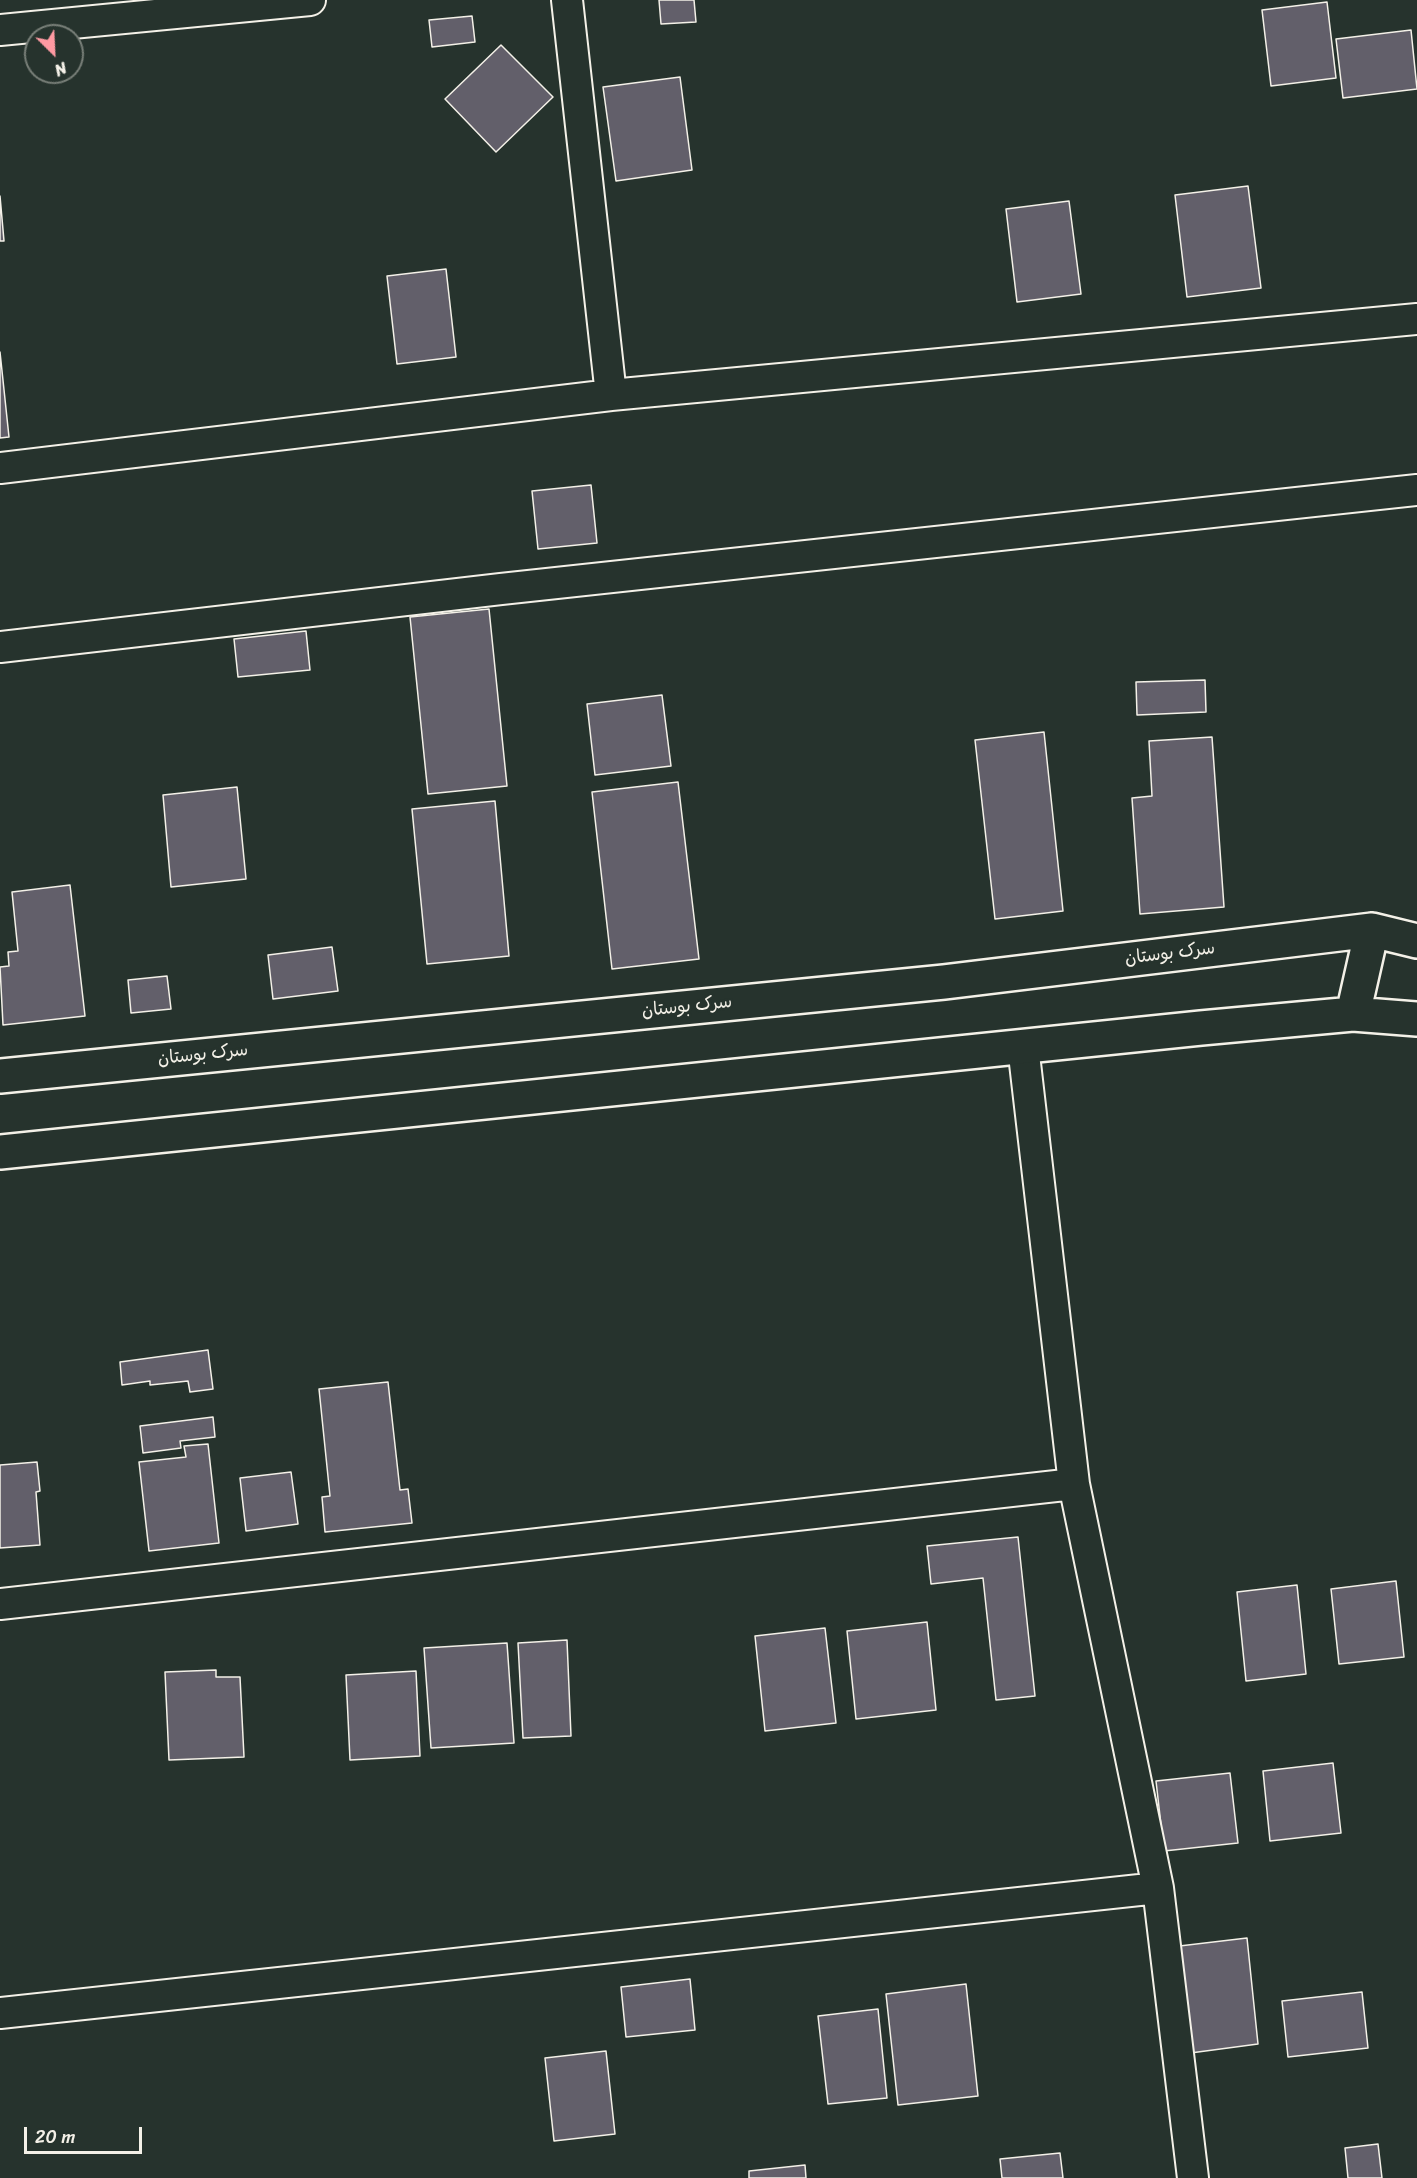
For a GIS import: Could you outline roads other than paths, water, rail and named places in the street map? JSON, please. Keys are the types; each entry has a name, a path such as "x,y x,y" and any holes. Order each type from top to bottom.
{"street":[{"path":"0,30 310,0"},
{"path":"567,0 611,395"},
{"path":"0,468 611,395 1417,319"},
{"path":"0,647 501,589 1417,490"},
{"path":"1353,1014 1372,930 1417,941"},
{"name":"سرک بوستان","path":"0,1076 944,982 1372,930"},
{"path":"0,1152 1353,1014 1417,1019"},
{"path":"1023,1046 1074,1484 1158,1888 1193,2178"},
{"path":"0,1604 1074,1484"},
{"path":"0,2013 1158,1888"}]}
